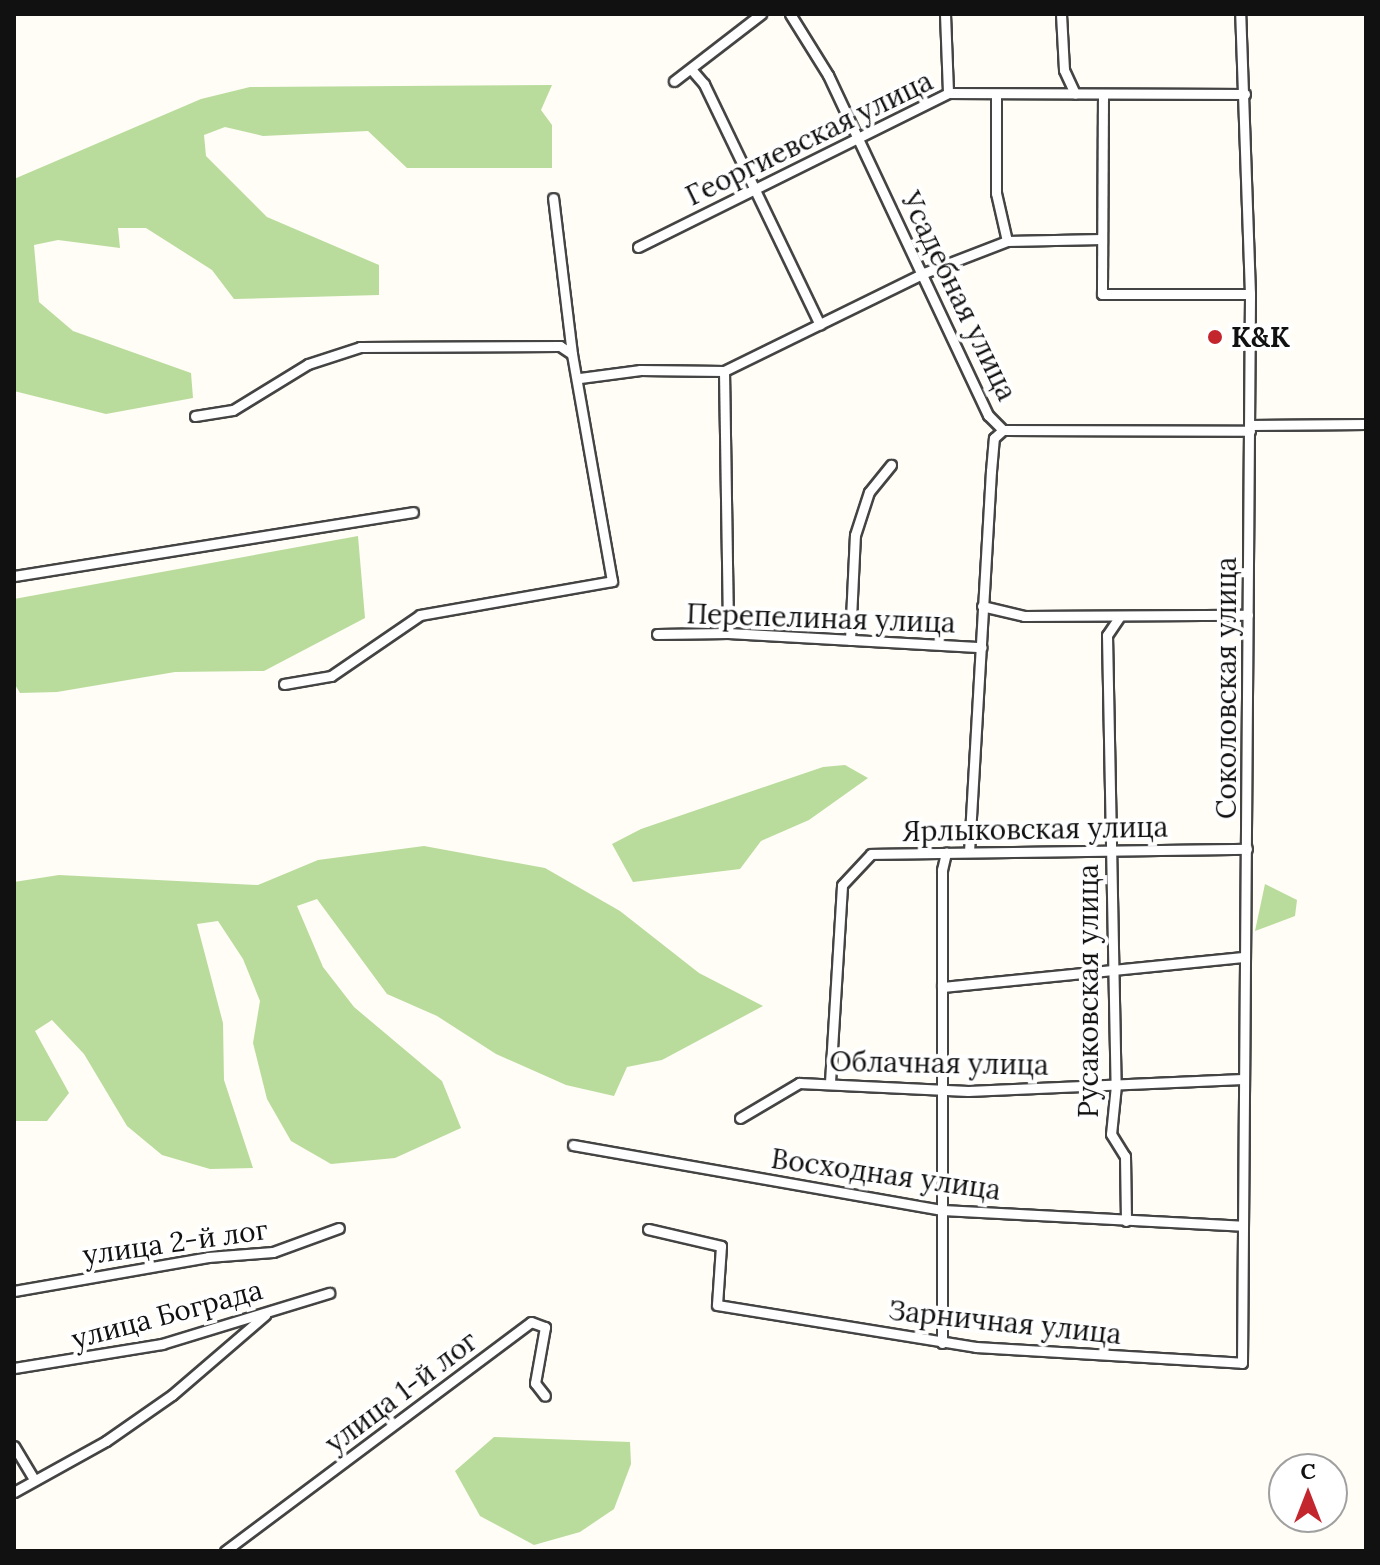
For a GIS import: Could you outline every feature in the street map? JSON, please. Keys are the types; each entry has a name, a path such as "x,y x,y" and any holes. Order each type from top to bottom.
{"street":[{"path":"674,81 761,14"},
{"name":"Усадебная улица","path":"790,14 859,139 988,415 1003,430 994,438 969,852"},
{"path":"945,14 948,93"},
{"path":"1061,14 1064,70 1075,94"},
{"name":"Соколовская улица","path":"1240,14 1250,294 1242,1363"},
{"path":"691,69 704,84 820,325"},
{"name":"Георгиевская улица","path":"638,247 859,139 874,125 948,93 1245,94"},
{"path":"996,95 996,193 1007,241"},
{"path":"1103,95 1102,294 1250,294"},
{"path":"284,684 331,676 420,615 612,581 580,378 572,354 553,198"},
{"path":"580,378 640,370 724,371 924,273 1007,241 1102,239"},
{"path":"195,416 233,410 308,364 360,347 560,346 572,354"},
{"path":"724,371 728,633"},
{"path":"1003,430 1366,424"},
{"path":"850,640 855,535 869,492 891,465"},
{"path":"14,576 413,512"},
{"path":"982,606 1024,616 1248,615"},
{"name":"Русаковская улица","path":"1120,616 1107,635 1116,1085 1111,1134 1125,1156 1126,1221"},
{"name":"Перепелиная улица","path":"657,634 728,633 982,647"},
{"name":"Ярлыковская улица","path":"830,1082 842,885 871,854 1247,849"},
{"path":"942,1343 942,870 946,852"},
{"path":"942,987 1244,957"},
{"name":"Облачная улица","path":"740,1118 799,1083 943,1088 1243,1079"},
{"name":"Восходная улица","path":"573,1145 942,1210 1243,1226"},
{"name":"улица 2-й лог","path":"14,1291 208,1257 273,1252 339,1228"},
{"name":"Зарничная улица","path":"648,1229 721,1246 717,1305 942,1343 1242,1363"},
{"name":"улица Бограда","path":"14,1368 162,1344 329,1293"},
{"path":"14,1492 33,1478 106,1441 172,1395 271,1309"},
{"name":"улица 1-й лог","path":"225,1551 531,1322 545,1327 535,1383 545,1396"},
{"path":"14,1446 33,1478"}],"green space":[{"path":"552,85 541,110 552,125 552,168 407,168 368,131 263,136 225,127 204,135 206,156 267,217 379,265 379,295 234,299 212,270 146,228 118,228 120,248 58,240 34,245 39,302 73,331 191,373 193,398 106,414 14,391 14,179 201,99 250,87"},
{"path":"358,536 365,618 264,671 175,672 57,692 20,693 14,683 14,599"},
{"path":"845,765 868,778 809,820 761,841 740,869 633,882 612,844 641,829 823,767"},
{"path":"424,846 545,868 620,911 699,973 763,1006 662,1060 627,1067 614,1096 566,1085 496,1054 437,1016 387,994 317,899 297,906 323,967 354,1007 442,1081 461,1128 395,1158 331,1164 291,1141 267,1099 253,1043 260,1001 243,959 218,921 197,924 223,1023 224,1080 253,1168 210,1169 162,1155 127,1126 84,1054 52,1020 35,1031 69,1093 47,1121 14,1121 14,882 59,875 258,885 318,860"},
{"path":"1265,884 1297,900 1295,916 1255,931"},
{"path":"494,1437 630,1442 631,1464 614,1509 580,1532 534,1545 480,1516 455,1471"}],"place":[{"name":"K&K","path":"1215,337"}]}
